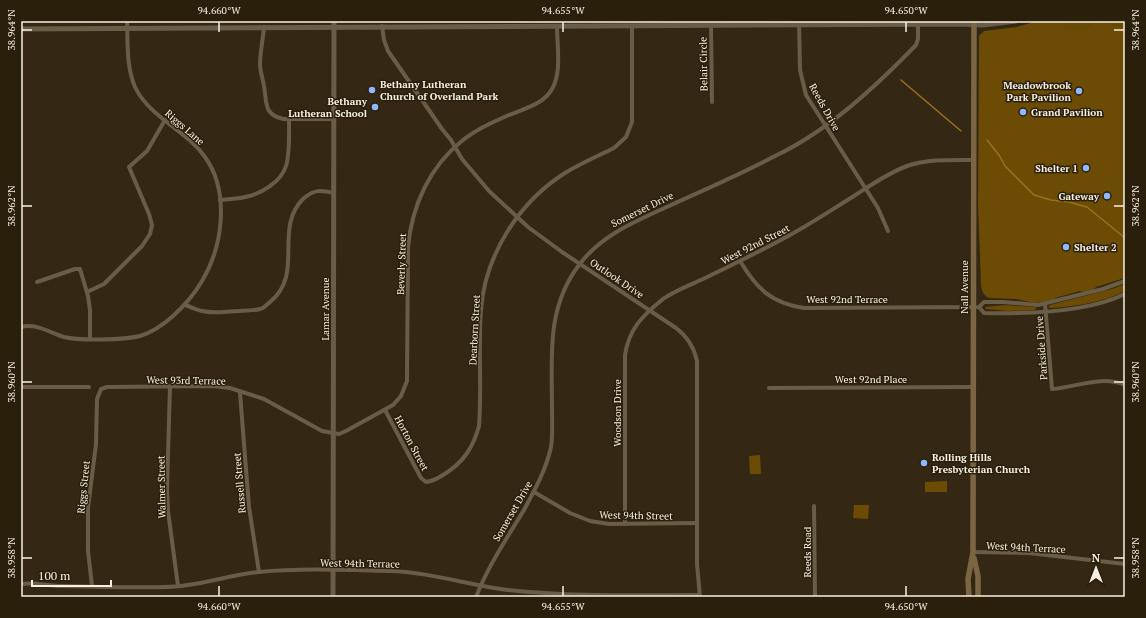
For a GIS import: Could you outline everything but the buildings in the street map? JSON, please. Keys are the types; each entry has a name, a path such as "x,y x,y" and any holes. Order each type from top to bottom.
{"main road":[{"name":"Nall Avenue","path":"969,597 968,579 973,552 973,387 976,307 973,160 974,23"},
{"name":"Nall Avenue","path":"973,552 978,576 978,597"}],"street":[{"name":"Riggs Lane","path":"21,327 37,327 72,339 124,339 145,334 163,324 185,305 203,280 214,254 219,237 221,221 220,200 216,178 212,167 196,147 150,108 136,87 128,63 127,21"},
{"path":"21,29 264,27 334,24 382,26 413,24 557,26 711,26 799,23 997,24 1016,21"},
{"name":"Reeds Drive","path":"799,23 800,70 806,95 866,188"},
{"name":"Lamar Avenue","path":"333,597 334,24"},
{"name":"Somerset Drive","path":"476,597 486,573 542,476 551,445 552,433 552,344 555,318 563,290 580,263 593,248 618,230 774,157 825,126 878,82 916,45 918,39 918,24"},
{"name":"Outlook Drive","path":"382,26 384,40 388,51 462,158 489,191 516,217 548,243 684,334 692,345 696,354 697,368 697,564 700,596"},
{"name":"Beverly Street","path":"333,434 339,434 346,431 385,410 398,401 405,389 407,381 408,247 412,218 418,201 433,172 441,161 463,140 488,124 539,102 549,94 557,76 557,26"},
{"name":"Dearborn Street","path":"426,482 432,481 461,462 476,438 480,415 481,309 484,291 493,259 503,239 516,217 550,183 576,166 614,148 629,132 633,115 632,26"},
{"name":"Belair Circle","path":"711,26 712,102"},
{"path":"264,27 260,64 265,102 269,111 276,117 289,119 334,119"},
{"path":"220,200 251,196 263,191 280,177 285,171 287,163 289,119"},
{"path":"87,292 104,284 142,246 150,234 152,225 149,214 129,166 147,151 165,120"},
{"name":"West 92nd Street","path":"650,310 668,296 789,235 884,176 909,165 935,160 973,160"},
{"path":"866,188 878,208 888,231"},
{"path":"185,305 202,312 261,310 273,300 283,288 289,265 288,231 291,217 297,205 313,191 323,190 334,193"},
{"name":"West 92nd Terrace","path":"740,261 750,277 765,293 775,300 804,308 976,307"},
{"path":"37,282 75,269 80,269 87,292 90,310 90,339"},
{"path":"1125,281 1108,288 1045,304 1033,305 984,302 976,307 984,313 1046,311 1080,307 1125,294"},
{"name":"Parkside Drive","path":"1045,304 1052,389 1066,388 1104,380 1125,385"},
{"name":"Woodson Drive","path":"625,524 625,355 629,337 643,317 650,310"},
{"name":"West 93rd Terrace","path":"101,389 107,387 170,386 214,386 230,388 240,393 264,399 322,431 333,434"},
{"name":"Walmer Street","path":"170,386 167,490 168,511 178,586"},
{"path":"21,387 89,387"},
{"name":"West 92nd Place","path":"769,388 973,387"},
{"name":"Riggs Street","path":"92,586 88,551 88,508 96,444 97,399 101,389"},
{"name":"Russell Street","path":"240,393 249,506 259,572"},
{"name":"Horton Street","path":"385,410 421,478 426,482"},
{"name":"West 94th Street","path":"534,492 570,513 584,519 602,523 697,523"},
{"name":"Reeds Road","path":"814,506 815,597"},
{"name":"West 94th Terrace","path":"973,552 1029,553 1125,564"},
{"name":"West 94th Terrace","path":"21,584 167,587 190,585 259,572 333,570 408,571 429,574 481,586 545,594 700,596"}],"shaded area":[{"path":"1037,21 1125,21 1125,278 1084,292 1080,291 1055,298 1054,300 1035,303 1016,299 990,298 986,296 981,287 978,204 979,36 984,31 1017,27"},
{"path":"1066,21 1125,21 1125,27 1114,27 1108,22 1094,23 1090,29 1066,30 1064,29"},
{"path":"1125,284 1125,291 1098,301 1078,305 1048,307 1050,305 1112,289"},
{"path":"1005,305 1037,308 1034,310 1008,311 986,309 985,307"},
{"path":"760,455 761,474 750,474 749,456"},
{"path":"947,481 947,492 925,492 925,482"},
{"path":"854,505 869,505 868,519 853,518"}],"waterway":[{"path":"901,80 961,131"},
{"path":"987,140 999,155 1005,166 1034,195 1087,207 1125,238"}],"place":[{"name":"Bethany Lutheran Church of Overland Park","path":"372,90"},
{"name":"Meadowbrook Park Pavilion","path":"1079,91"},
{"name":"Bethany Lutheran School","path":"375,107"},
{"name":"Grand Pavilion","path":"1023,112"},
{"name":"Shelter 1","path":"1086,168"},
{"name":"Gateway","path":"1107,196"},
{"name":"Shelter 2","path":"1066,247"},
{"name":"Rolling Hills Presbyterian Church","path":"924,463"}]}
